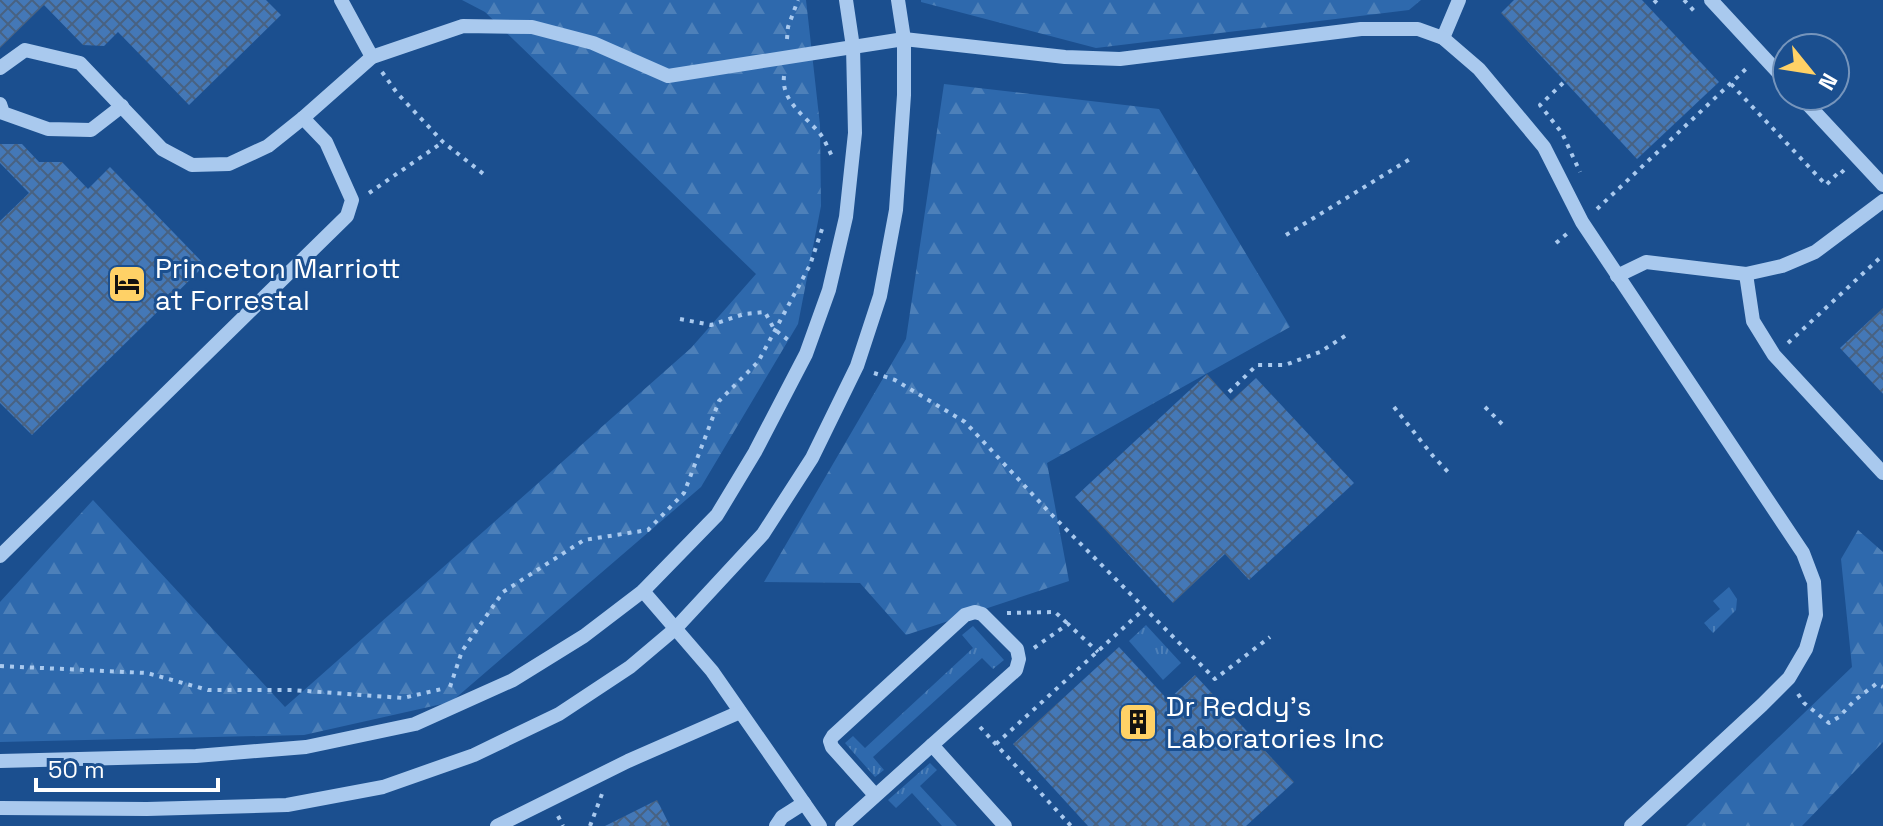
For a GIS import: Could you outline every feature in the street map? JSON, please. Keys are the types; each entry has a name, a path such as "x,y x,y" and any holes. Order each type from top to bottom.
{"street":[{"path":"341,0 372,57"},
{"path":"0,761 196,756 306,747 415,724 513,680 584,636 643,591 717,515 755,452 806,354 829,290 846,217 855,133 853,47 846,0"},
{"path":"0,808 147,809 287,805 383,787 474,755 559,714 630,667 675,629 763,534 812,458 857,366 880,296 896,210 904,95 904,39 898,0"},
{"path":"1443,38 1459,0"},
{"path":"1711,0 1771,65"},
{"path":"0,68 25,50 80,63 162,149 192,165 229,164 268,146 372,57 463,26 532,27 593,43 668,76 904,39 1065,57 1120,59 1361,29 1418,29 1443,38 1479,69 1544,147 1582,222 1803,553 1814,582 1816,615 1806,649 1789,678 1631,826"},
{"path":"0,104 3,113 48,129 91,130 122,106"},
{"path":"1815,112 1883,185"},
{"path":"0,556 347,216 352,200 326,142 303,118"},
{"path":"1617,276 1646,262 1746,274 1782,266 1815,252 1883,201"},
{"path":"1746,274 1753,321 1774,355 1883,473"},
{"path":"643,591 712,671 820,826"},
{"path":"842,826 1016,670 1019,659 1017,649 982,614 975,612 965,615 830,741 875,795"},
{"path":"497,826 628,761 740,712"},
{"path":"932,745 1005,826"},
{"path":"776,826 782,817 804,803"}],"path":[{"path":"798,0 788,27 783,87 792,104 822,136 834,160"},
{"path":"1684,0 1695,11"},
{"path":"372,57 397,93 443,142 486,176"},
{"path":"1591,200 1597,209 1748,68"},
{"path":"1563,83 1540,105 1562,133 1582,179"},
{"path":"1731,84 1826,185 1841,170 1848,177"},
{"path":"376,189 443,142"},
{"path":"1286,235 1410,159"},
{"path":"0,666 147,673 208,690 292,690 403,698 451,687 462,651 503,592 584,540 648,530 684,493 719,401 758,362 810,265 822,227"},
{"path":"1774,355 1883,255"},
{"path":"680,319 711,325 744,314 765,312 774,329 806,354"},
{"path":"1229,392 1257,365 1285,365 1320,352 1348,334"},
{"path":"857,366 895,380 965,422 1049,512 1215,679 1270,637"},
{"path":"1394,407 1449,473"},
{"path":"1485,407 1503,425"},
{"path":"996,744 1144,609"},
{"path":"982,614 1055,612 1098,652"},
{"path":"1019,659 1068,624"},
{"path":"1789,678 1804,703 1829,723 1876,684 1883,687"},
{"path":"968,713 1071,826"},
{"path":"590,826 606,784"}],"green space":[{"path":"462,0 806,0 820,125 821,206 798,324 701,487 451,702 304,735 0,742 0,602 93,500 285,707 691,348 756,274 485,12"},
{"path":"921,0 1421,0 1409,10 1096,48"},
{"path":"944,84 1159,109 1290,327 1047,463 1069,581 906,635 860,583 764,582 906,339"},
{"path":"1858,530 1883,552 1883,742 1802,826 1686,826 1852,667 1841,559"},
{"path":"1729,587 1737,599 1736,610 1713,633 1704,623 1720,609 1713,601"},
{"path":"1146,625 1181,663 1163,680 1129,641"},
{"path":"973,626 1004,660 993,669 982,658 873,757 884,770 875,777 845,743 853,736 865,748 973,648 962,635"},
{"path":"930,763 937,770 920,786 957,826 942,826 912,793 896,808 888,800"}],"building":[{"path":"0,0 266,0 281,15 189,105 118,32 104,46 83,45 44,5 0,48"},
{"path":"1514,0 1642,0 1719,82 1637,159 1501,13"},
{"name":"Princeton Marriott at Forrestal","path":"0,144 22,144 39,162 62,162 88,189 110,167 205,265 32,435 0,403 0,221 29,193 0,163"},
{"path":"1883,308 1883,394 1840,348"},
{"path":"1207,374 1231,401 1256,378 1354,483 1249,580 1225,554 1173,603 1075,497"},
{"name":"Dr Reddy's Laboratories Inc","path":"1119,647 1168,700 1195,675 1294,782 1246,826 1088,826 1013,744"},
{"path":"657,800 670,826 605,826"}],"place":[{"name":"Princeton Marriott at Forrestal","path":"127,284"},
{"name":"Dr Reddy's Laboratories Inc","path":"1138,722"}]}
